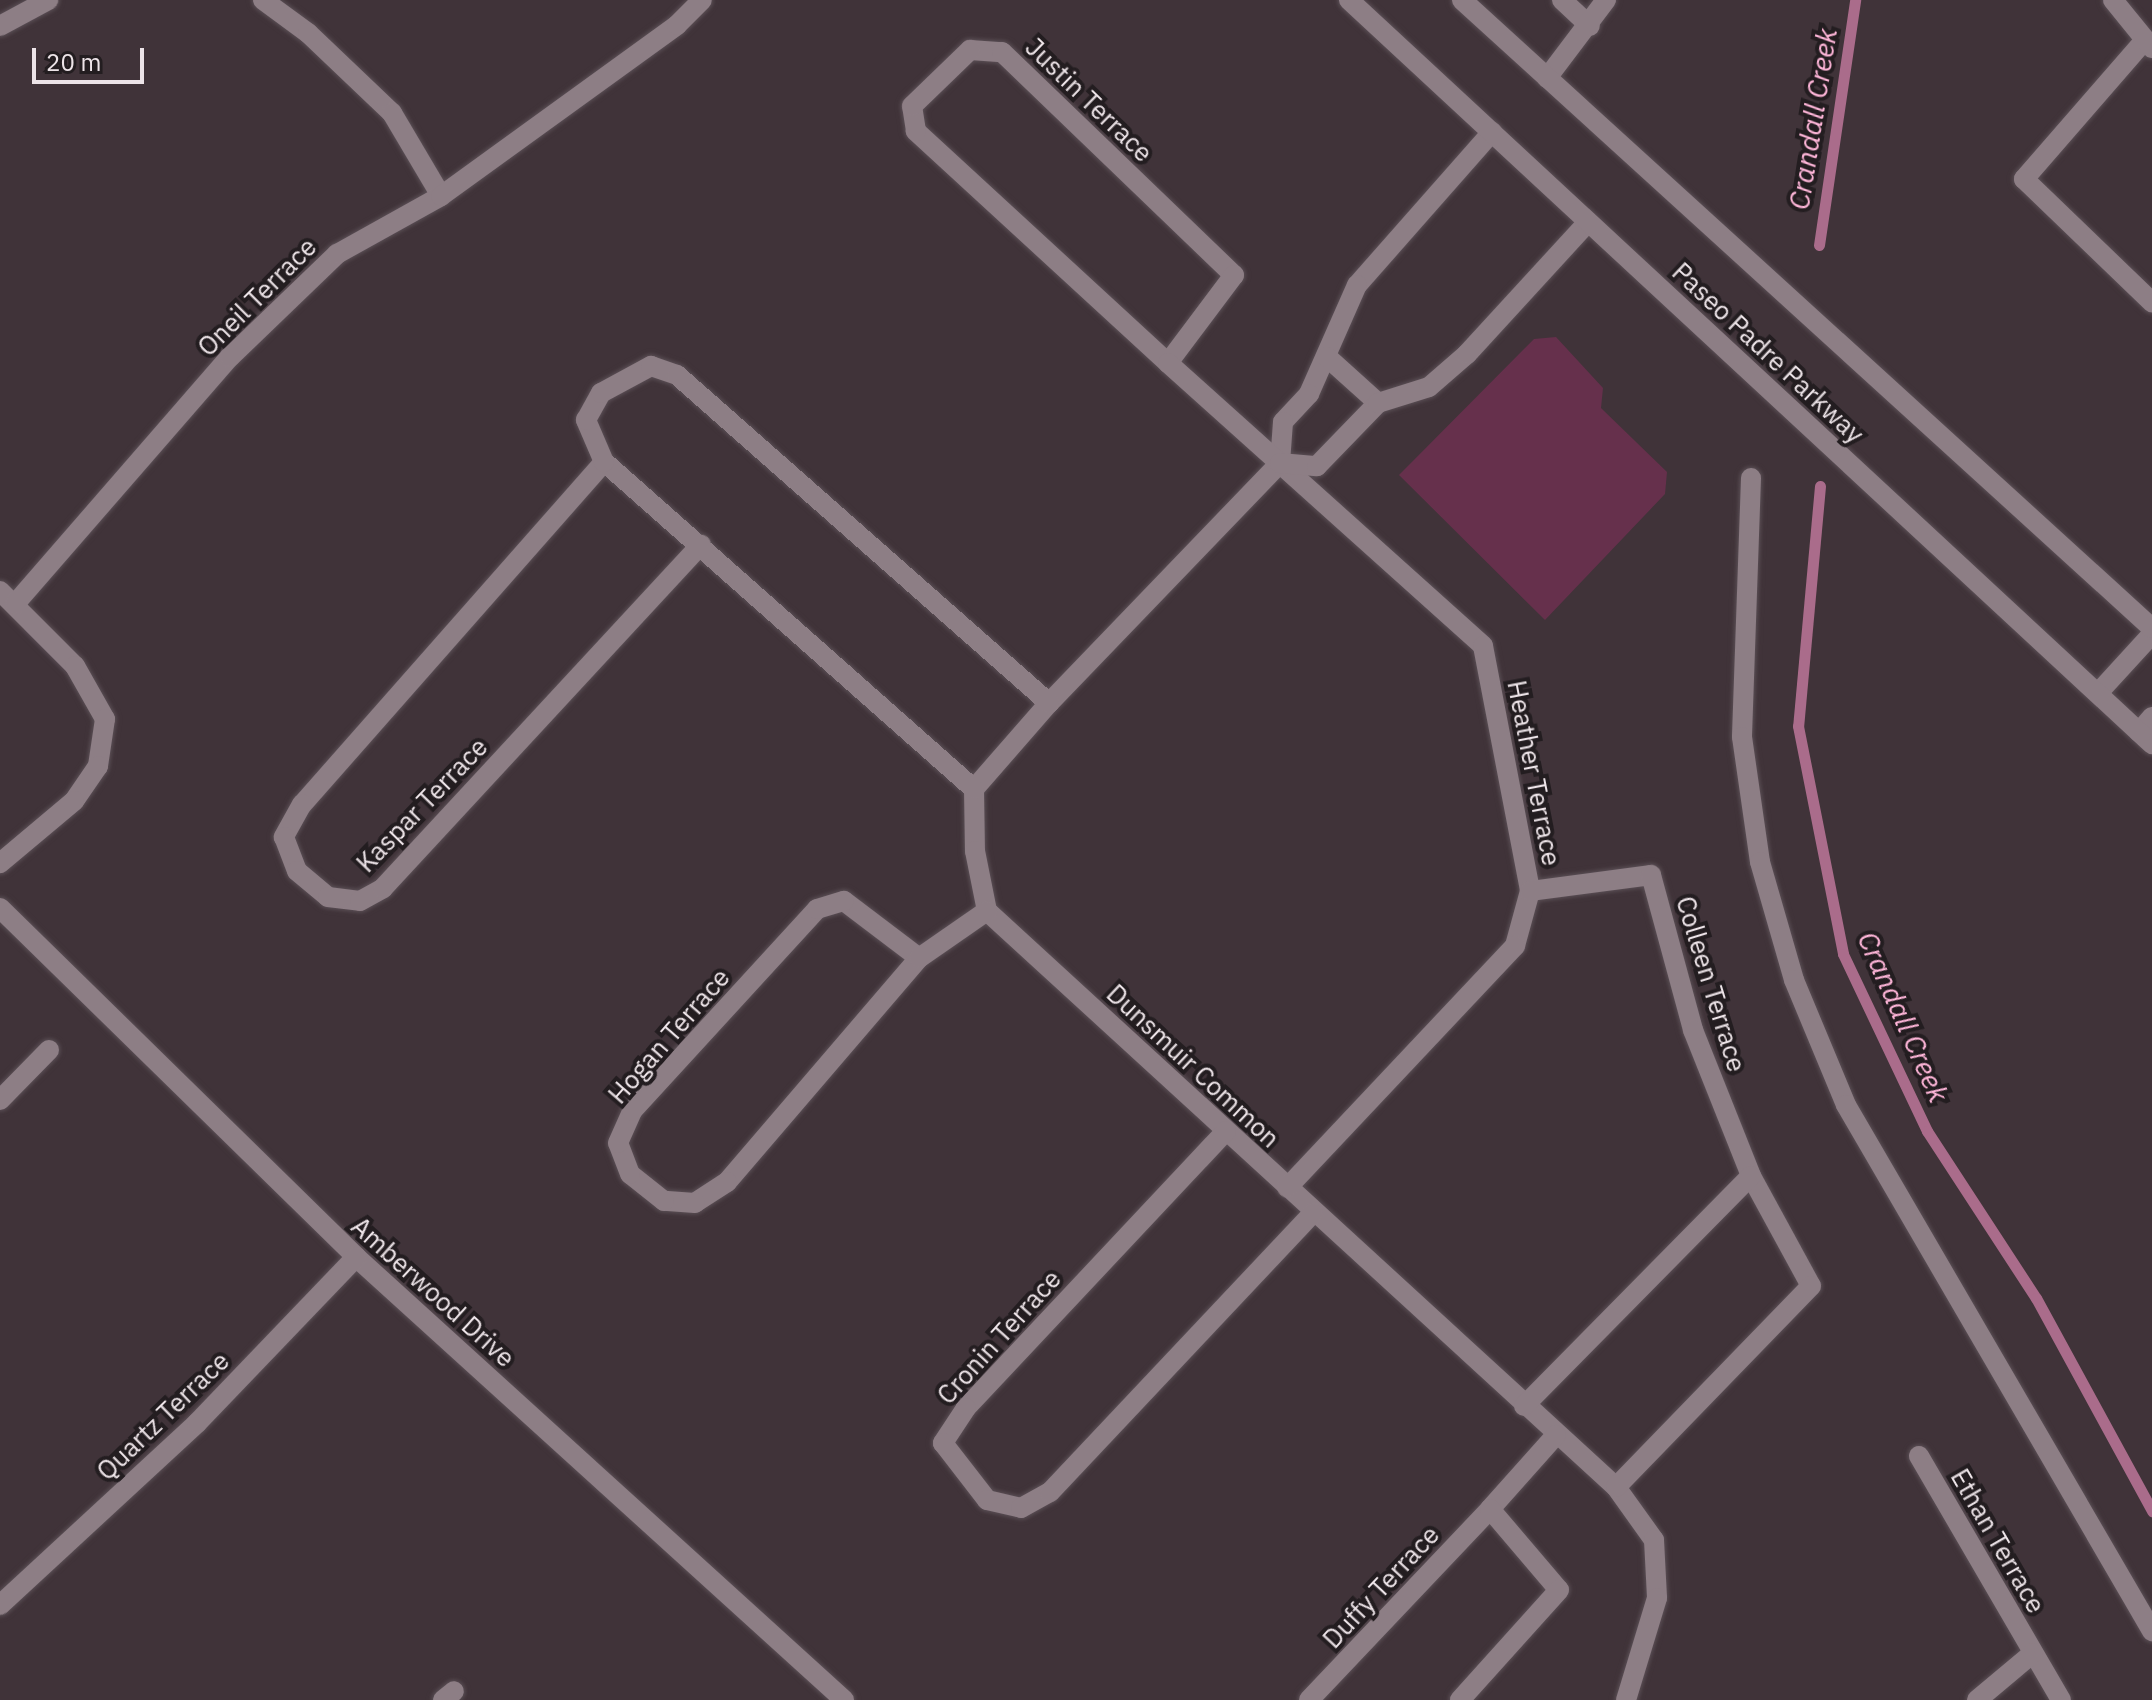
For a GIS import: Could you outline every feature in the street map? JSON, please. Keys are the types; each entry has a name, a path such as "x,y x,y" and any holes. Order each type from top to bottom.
{"street":[{"path":"0,26 48,0"},
{"path":"263,0 308,33 392,113 441,196"},
{"name":"Oneil Terrace","path":"7,598 230,357 337,254 441,196 677,25 702,0"},
{"name":"Paseo Padre Parkway","path":"1349,0 2098,693 2148,731"},
{"name":"Paseo Padre Parkway","path":"1462,0 2152,631"},
{"path":"1562,0 1590,26"},
{"path":"1547,78 1590,26 1606,0"},
{"path":"2113,0 2148,45 2024,179 2152,302"},
{"name":"Justin Terrace","path":"1168,363 1234,275 1002,52 970,50 912,106 916,131 1168,363 1280,463"},
{"path":"987,911 975,851 974,789 1049,703 1280,463 1283,422 1309,394 1357,285 1492,132"},
{"path":"1280,463 1317,466 1378,403 1438,379 1588,222"},
{"path":"1327,357 1378,403"},
{"path":"974,789 701,544 604,462 586,420 601,393 651,366 677,375 1049,703"},
{"name":"Kaspar Terrace","path":"604,462 302,804 284,837 297,871 328,897 360,901 383,888 701,544"},
{"name":"Heather Terrace","path":"1280,463 1483,646 1530,891 1515,946 1287,1188"},
{"path":"1751,478 1742,737 1760,862 1794,980 1846,1105 2152,1631"},
{"path":"0,863 74,801 98,766 105,719 75,666 7,598"},
{"path":"2098,693 2152,631"},
{"name":"Colleen Terrace","path":"1530,891 1651,875 1693,1030 1751,1176 1811,1286 1616,1487"},
{"name":"Hogan Terrace","path":"919,958 844,901 817,909 632,1111 618,1143 630,1174 664,1201 695,1203 727,1182 919,958 987,911"},
{"name":"Amberwood Drive","path":"0,908 356,1257 844,1700"},
{"name":"Dunsmuir Common","path":"987,911 1313,1213 1616,1487 1654,1540 1657,1598 1626,1700"},
{"path":"0,1100 49,1050"},
{"name":"Cronin Terrace","path":"1226,1131 966,1408 943,1443 987,1500 1021,1508 1050,1492 1313,1213"},
{"path":"1524,1406 1751,1176"},
{"name":"Quartz Terrace","path":"0,1605 197,1423 356,1257"},
{"name":"Duffy Terrace","path":"1309,1700 1556,1435"},
{"name":"Ethan Terrace","path":"1919,1456 2061,1700"},
{"path":"1460,1700 1559,1590 1490,1509"},
{"name":"Ethan Terrace","path":"1977,1700 2033,1653"}],"shaded area":[{"path":"1556,337 1603,388 1601,408 1667,472 1665,494 1545,620 1399,475 1534,339"}],"waterway":[{"name":"Crandall Creek","path":"1819,245 1855,0"},
{"name":"Crandall Creek","path":"1820,486 1798,726 1843,954 1927,1131 2036,1298 2152,1511"}]}
